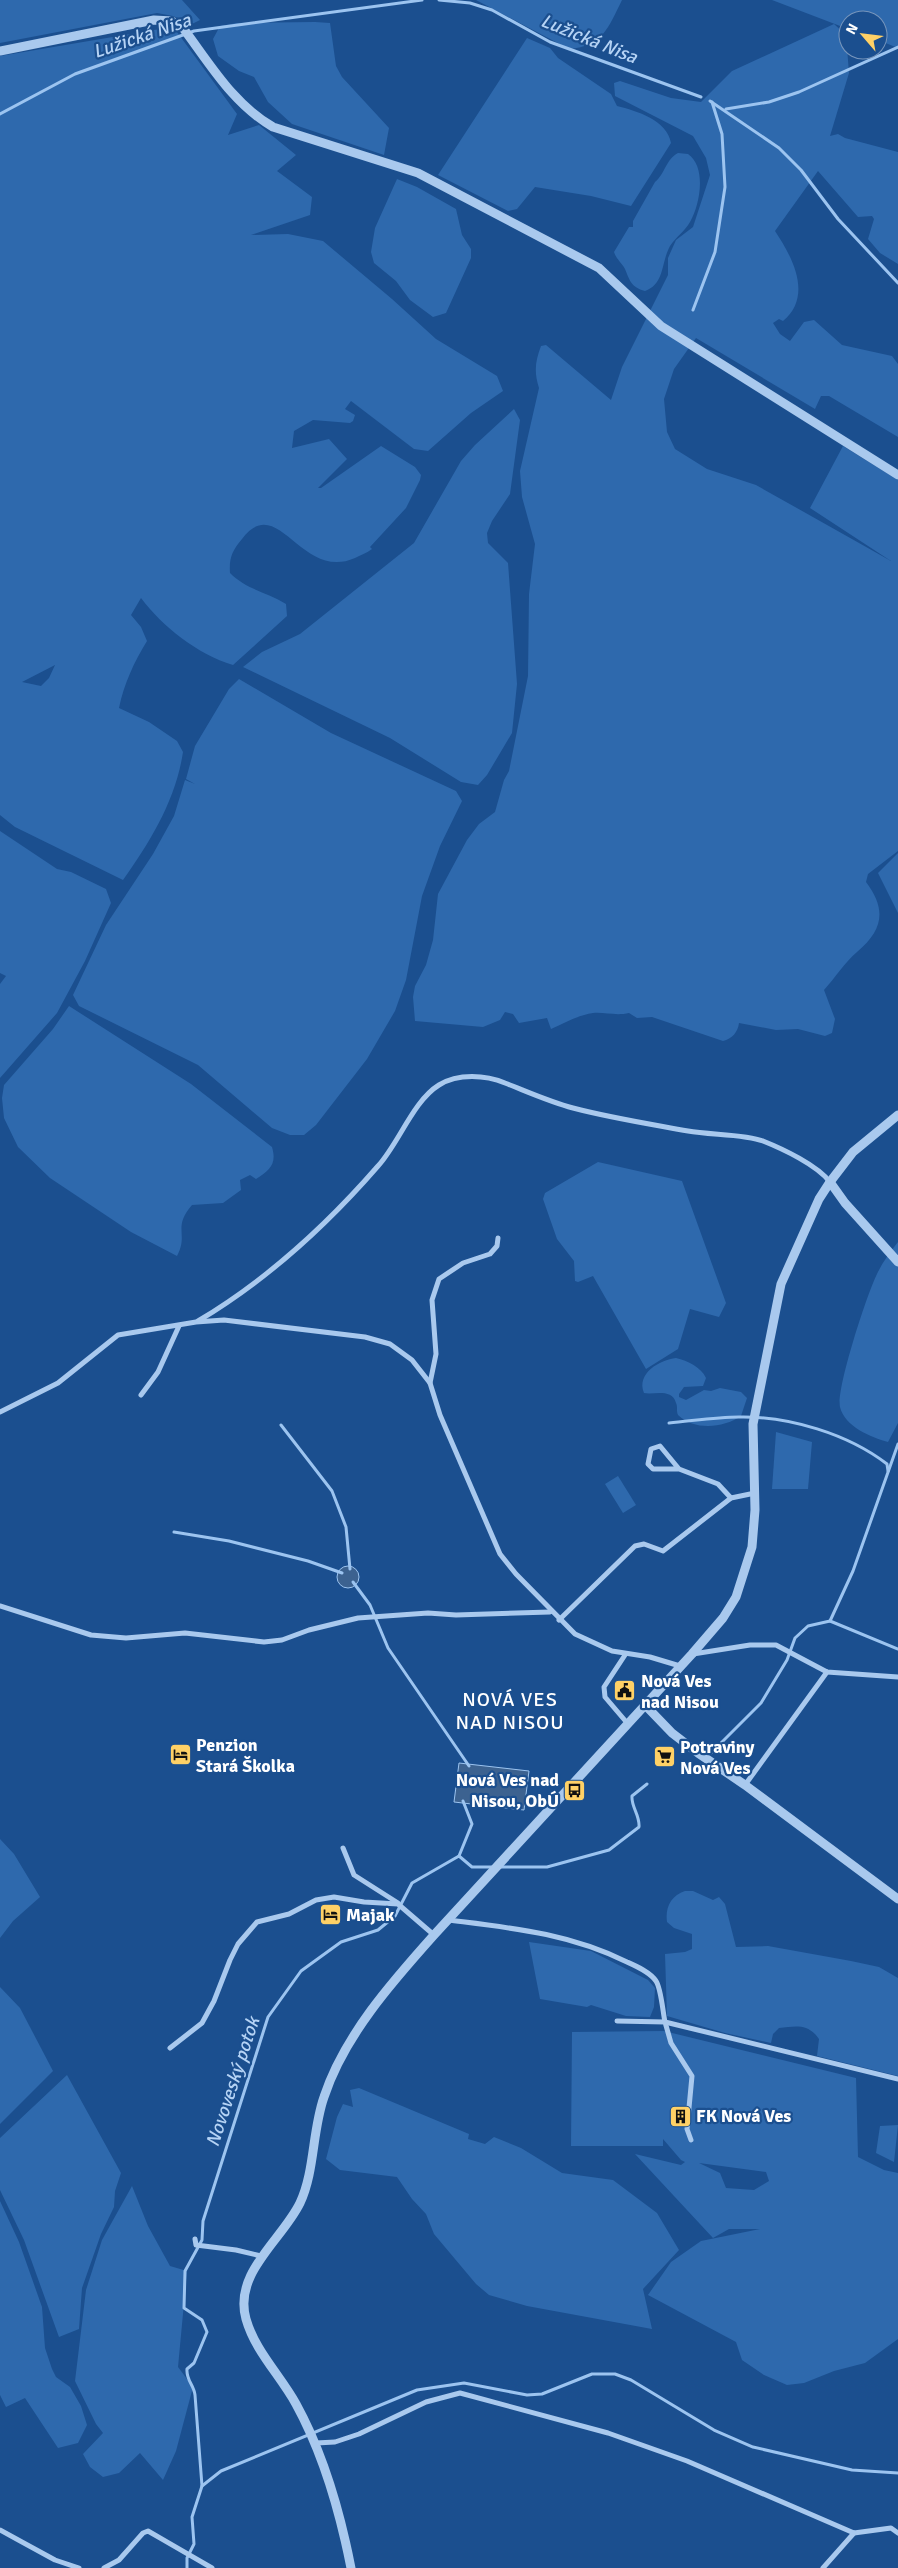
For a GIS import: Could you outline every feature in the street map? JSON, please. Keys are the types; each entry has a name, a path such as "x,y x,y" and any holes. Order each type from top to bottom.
{"street":[{"path":"0,52 154,20 172,21 182,28 239,102 255,117 273,127 418,173 598,268 661,326 898,475"},
{"path":"196,1322 222,1307 295,1253 380,1165 421,1102 439,1085 465,1077 493,1078 550,1100 590,1112 695,1132 762,1140 822,1172 845,1203 898,1262"},
{"path":"350,2568 346,2545 316,2443 295,2402 263,2354 246,2319 245,2294 261,2256 293,2215 306,2190 315,2126 324,2095 340,2062 369,2015 400,1973 434,1935 692,1654 723,1618 736,1597 752,1547 755,1493 753,1424 781,1284 819,1199 830,1182 853,1152 898,1114"},
{"path":"430,1383 436,1354 432,1300 439,1280 463,1262 490,1254 497,1246 498,1238"},
{"path":"222,1307 224,1320"},
{"path":"0,1412 58,1383 118,1335 196,1322 224,1320 378,1340 403,1352 421,1370 430,1383 440,1415 500,1554 550,1612 575,1634 593,1644 625,1655 650,1657 680,1666"},
{"path":"141,1395 158,1372 179,1326"},
{"path":"679,1469 660,1446 651,1449 648,1464 653,1469 679,1469 718,1484 731,1498"},
{"path":"559,1620 635,1546 644,1544 663,1551 731,1498 755,1493"},
{"path":"0,1606 91,1635 126,1638 185,1633 264,1642 282,1640 309,1630 358,1618 428,1613 456,1615 550,1612"},
{"path":"692,1654 750,1645 776,1646 794,1653 827,1672 898,1677"},
{"path":"625,1655 604,1686 605,1697 628,1724"},
{"path":"745,1785 827,1672"},
{"path":"645,1705 672,1733 709,1762 745,1785 898,1899"},
{"path":"343,1848 354,1874 370,1886 391,1896 434,1935"},
{"path":"170,2048 202,2024 214,2001 238,1944 257,1922 289,1914 316,1900 327,1897 398,1904"},
{"path":"448,1920 540,1931 589,1946 646,1972 656,1982 671,2043 692,2076 687,2129 691,2140"},
{"path":"617,2021 665,2022 898,2079"},
{"path":"195,2239 196,2245 236,2250 261,2256"},
{"path":"316,2443 335,2442 359,2434 426,2402 460,2393 608,2433 688,2461 854,2533 898,2527"},
{"path":"891,2528 898,2533"},
{"path":"0,2530 55,2560 79,2568"},
{"path":"104,2568 119,2560 143,2533 148,2531 212,2568"},
{"path":"823,2568 854,2533"}],"shaded area":[{"path":"0,0 182,0 200,20 192,24 173,16 157,13 0,43"},
{"path":"476,0 622,0 608,27 597,40 590,44 569,49"},
{"path":"772,0 898,0 898,48 888,44 888,10 838,10 838,25"},
{"path":"237,23 330,23 336,66 342,77 389,128 384,155 292,124 268,102 254,77 239,71 218,56 213,39 220,26"},
{"path":"834,24 838,28 838,60 848,60 849,73 830,136 838,134 845,138 898,152 898,264 880,253 868,239 874,219 872,216 858,217 818,171 775,231 793,265 798,289 797,300 792,311 783,321 779,319 773,323 780,334 790,341 804,322 814,320 842,345 892,356 898,364 898,437 829,396 821,396 815,409 696,338 674,369 664,399 667,432 675,449 707,469 756,485 891,561 810,508 843,446 898,480 898,851 868,874 866,882 873,892 879,911 877,928 866,944 848,960 824,990 835,1019 832,1033 825,1036 798,1029 776,1030 739,1023 734,1035 723,1041 652,1017 637,1018 629,1013 588,1014 551,1029 547,1018 519,1023 513,1014 505,1012 500,1020 483,1027 415,1021 413,997 415,986 426,965 433,940 438,894 467,840 479,824 495,812 504,780 509,771 528,676 529,594 535,544 522,497 520,471 539,388 536,377 536,362 541,346 546,345 611,400 622,367 668,275 668,258 676,240 693,227 710,175 706,158 693,136 615,96 614,83 620,81 671,98 701,102 732,71"},
{"path":"166,28 177,32 237,114 228,135 259,125 296,155 277,171 312,197 310,215 251,235 288,234 323,241 436,339 497,376 503,391 471,413 428,451 414,449 351,401 345,409 355,415 350,423 313,420 294,431 292,448 329,439 347,459 318,488 321,488 381,446 415,467 421,475 420,480 406,508 370,547 372,549 355,558 336,562 320,558 305,550 279,530 267,525 255,527 242,539 232,555 230,573 250,587 286,604 287,616 233,665 194,647 170,629 141,598 131,615 141,627 147,641 130,673 119,708 149,722 177,741 183,752 175,786 161,819 123,880 15,827 0,815 0,56","holes":["55,665 49,678 41,686 22,682"]},
{"path":"527,38 550,48 558,58 611,94 617,106 642,114 664,128 671,143 631,206 591,196 535,187 517,209 508,211 438,175"},
{"path":"678,153 688,154 698,168 700,186 697,206 688,225 670,246 662,272 656,283 645,291 637,288 632,283 614,252 629,227 633,227 633,221 655,182 671,159"},
{"path":"397,179 417,187 456,209 462,235 471,249 471,258 446,313 433,317 410,300 396,281 374,263 371,252 375,228"},
{"path":"514,409 520,420 510,494 492,521 487,533 488,543 508,563 517,684 512,733 487,775 478,785 461,782 390,738 243,667 262,652 300,634 414,543 461,461 475,445"},
{"path":"239,679 331,733 456,791 462,801 440,846 422,896 406,980 395,1011 367,1059 316,1125 304,1135 290,1135 272,1128 198,1065 79,1006 73,995 106,925 153,854 174,816 185,780 195,784 186,779 195,746 229,689"},
{"path":"0,831 57,869 71,872 106,889 111,903 85,961 57,1013 0,1078 0,984 6,976 0,973"},
{"path":"898,853 898,913 878,873"},
{"path":"69,1006 191,1084 272,1147 273,1162 269,1169 261,1176 256,1179 250,1175 240,1180 241,1190 223,1203 192,1205 183,1220 182,1242 177,1256 131,1232 50,1178 18,1147 4,1118 2,1098 4,1085 53,1029"},
{"path":"598,1162 682,1181 726,1303 719,1317 690,1309 678,1349 646,1369 593,1276 578,1282 575,1281 574,1261 557,1239 543,1199 545,1193"},
{"path":"898,1242 898,1423 888,1442 853,1426 843,1414 840,1407 840,1397 853,1341 872,1285 881,1266"},
{"path":"676,1358 694,1365 706,1378 703,1386 684,1387 679,1397 686,1400 704,1390 711,1391 720,1388 741,1392 747,1398 741,1416 718,1425 701,1426 692,1424 678,1415 677,1404 671,1395 644,1393 642,1386 646,1374 657,1365"},
{"path":"776,1432 812,1442 808,1489 772,1489"},
{"path":"618,1476 636,1505 623,1513 605,1484"},
{"path":"348,1566 356,1569 359,1577 356,1585 348,1588 340,1585 337,1577 340,1569"},
{"path":"459,1763 529,1771 524,1810 454,1802"},
{"path":"0,1839 14,1854 40,1897 13,1921 0,1938"},
{"path":"685,1891 693,1891 713,1900 719,1897 725,1904 736,1947 768,1946 851,1961 879,1967 898,1978 898,2076 817,2056 819,2039 806,2028 796,2026 779,2028 773,2034 771,2043 725,2033 667,2016 665,1954 685,1952 692,1949 692,1934 674,1928 667,1922 667,1912 670,1903 676,1896"},
{"path":"529,1942 591,1951 648,1980 655,1988 654,2007 650,2017 626,2016 591,2005 587,2007 540,1999"},
{"path":"0,1987 20,2008 53,2071 0,2124"},
{"path":"664,2031 856,2078 858,2157 884,2170 898,2173 898,2339 865,2363 834,2371 804,2383 787,2385 764,2375 742,2360 736,2342 648,2295 671,2262 701,2241 760,2229 729,2229 713,2238 635,2154 681,2165 685,2162 681,2160 663,2139 663,2146 571,2146 572,2032","holes":["699,2163 766,2172 769,2181 754,2190 726,2188 720,2173"]},
{"path":"67,2075 121,2173 115,2191 114,2207 101,2234 82,2288 79,2329 59,2337 24,2240 0,2190 0,2138"},
{"path":"359,2088 469,2134 468,2139 485,2144 494,2137 521,2148 562,2173 613,2180 657,2213 679,2250 643,2289 652,2329 527,2306 489,2295 476,2284 434,2234 426,2214 412,2199 397,2177 340,2170 326,2159 337,2117 343,2104 353,2107 350,2090"},
{"path":"898,2125 894,2162 876,2153 880,2126"},
{"path":"132,2186 148,2226 170,2266 187,2271 178,2367 193,2387 176,2451 163,2480 140,2453 119,2473 103,2477 90,2467 83,2454 103,2433 96,2424 75,2381 86,2290 102,2240"},
{"path":"0,2201 19,2242 42,2307 45,2348 52,2369 56,2377 70,2387 81,2406 87,2425 78,2443 58,2448 25,2398 6,2407 0,2395"}],"waterway":[{"name":"Lužická Nisa","path":"0,114 75,74 194,31 422,0"},
{"name":"Lužická Nisa","path":"439,0 470,3 492,10 550,42 701,97"},
{"path":"726,109 769,102 799,92 898,47"},
{"name":"Lužická Nisa","path":"710,101 779,148 801,170 838,219 898,283"},
{"path":"693,310 715,252 725,187 722,134 712,102"},
{"path":"669,1423 739,1417 778,1420 798,1424 817,1429 854,1444 887,1464 888,1471"},
{"path":"281,1425 332,1491 346,1527 350,1569"},
{"path":"830,1621 853,1571 898,1444"},
{"path":"174,1532 229,1541 308,1561 342,1573"},
{"path":"353,1582 370,1605 388,1648 469,1766"},
{"name":"Novoveský potok","path":"711,1753 761,1703 787,1660 795,1638 808,1626 830,1621 898,1649"},
{"name":"Novoveský potok","path":"187,2568 187,2558 194,2544 192,2517 202,2486 195,2395 187,2369 194,2363 207,2332 202,2320 184,2308 185,2271 202,2240 203,2221 268,2017 301,1971 341,1942 378,1930 395,1916 412,1883 459,1856 472,1867 547,1867 609,1850 639,1827 632,1796 647,1784"},
{"path":"459,1856 472,1824 463,1801"},
{"path":"202,2486 221,2471 417,2390 464,2383 527,2395 542,2394 592,2374 615,2374 631,2380 714,2430 753,2447 852,2470 898,2473"}],"place":[{"name":"Nová Ves nad Nisou","path":"625,1691"},
{"name":"Penzion Stará Školka","path":"180,1755"},
{"name":"Potraviny Nová Ves","path":"664,1757"},
{"name":"Nová Ves nad Nisou, ObÚ","path":"575,1790"},
{"name":"Majak","path":"330,1915"},
{"name":"FK Nová Ves","path":"680,2116"}],"district":[{"name":"NOVÁ VES NAD NISOU","path":"510,1710"}]}
